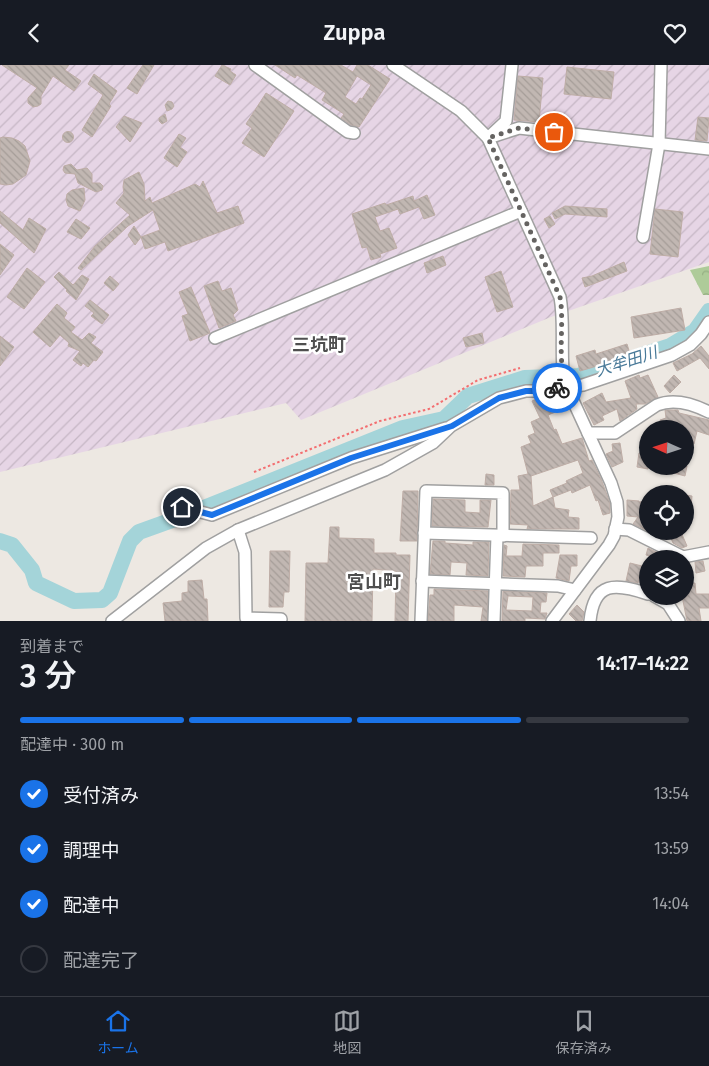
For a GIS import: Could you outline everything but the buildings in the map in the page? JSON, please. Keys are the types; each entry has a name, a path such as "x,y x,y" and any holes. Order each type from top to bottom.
{"street":[{"path":"255,65 348,131 354,133"},
{"path":"393,65 461,111 488,138 560,297 562,311 562,364 567,387 611,483 617,502 618,517 609,545 552,621"},
{"path":"488,138 506,121 512,65"},
{"path":"643,237 660,144 661,65"},
{"path":"488,138 519,128 709,149"},
{"path":"215,338 522,211"},
{"path":"112,621 206,548 238,530 384,470 433,443 452,426 499,398 526,391 583,385 672,355 690,345 709,322"},
{"path":"588,433 615,433 663,402 681,403 709,411"},
{"path":"182,507 212,515 351,458 452,426"},
{"path":"421,621 426,491 503,493 494,621"},
{"path":"615,529 629,530 683,557 709,552"},
{"path":"238,530 245,552 246,618 280,619 280,621"},
{"path":"424,533 591,538"},
{"path":"422,581 558,586 575,590"},
{"path":"590,621 592,607 598,595 606,588 616,587 639,591"},
{"path":"669,605 679,621"}],"path":[{"path":"254,472 380,421 428,409 478,380 520,368"}],"shaded area":[{"path":"0,65 709,65 709,262 551,317 301,420 286,403 0,472"}],"green space":[{"path":"709,266 709,295 703,295 690,270"}],"waterway":[{"name":"大牟田川","path":"0,541 12,545 32,570 36,583 74,601 102,600 110,593 130,541 139,532 189,514 403,428 444,419 468,396 525,378 578,376 670,346 695,331 709,311"}],"way so far":[{"path":"554,132 519,128 488,138 560,297 562,311 562,364 564,381 567,387 557,388"}],"district":[{"name":"三坑町","path":"319,345"},
{"name":"宮山町","path":"374,582"}],"route":[{"path":"182,507 212,515 351,458 452,426 499,398 526,391 557,388"}]}
